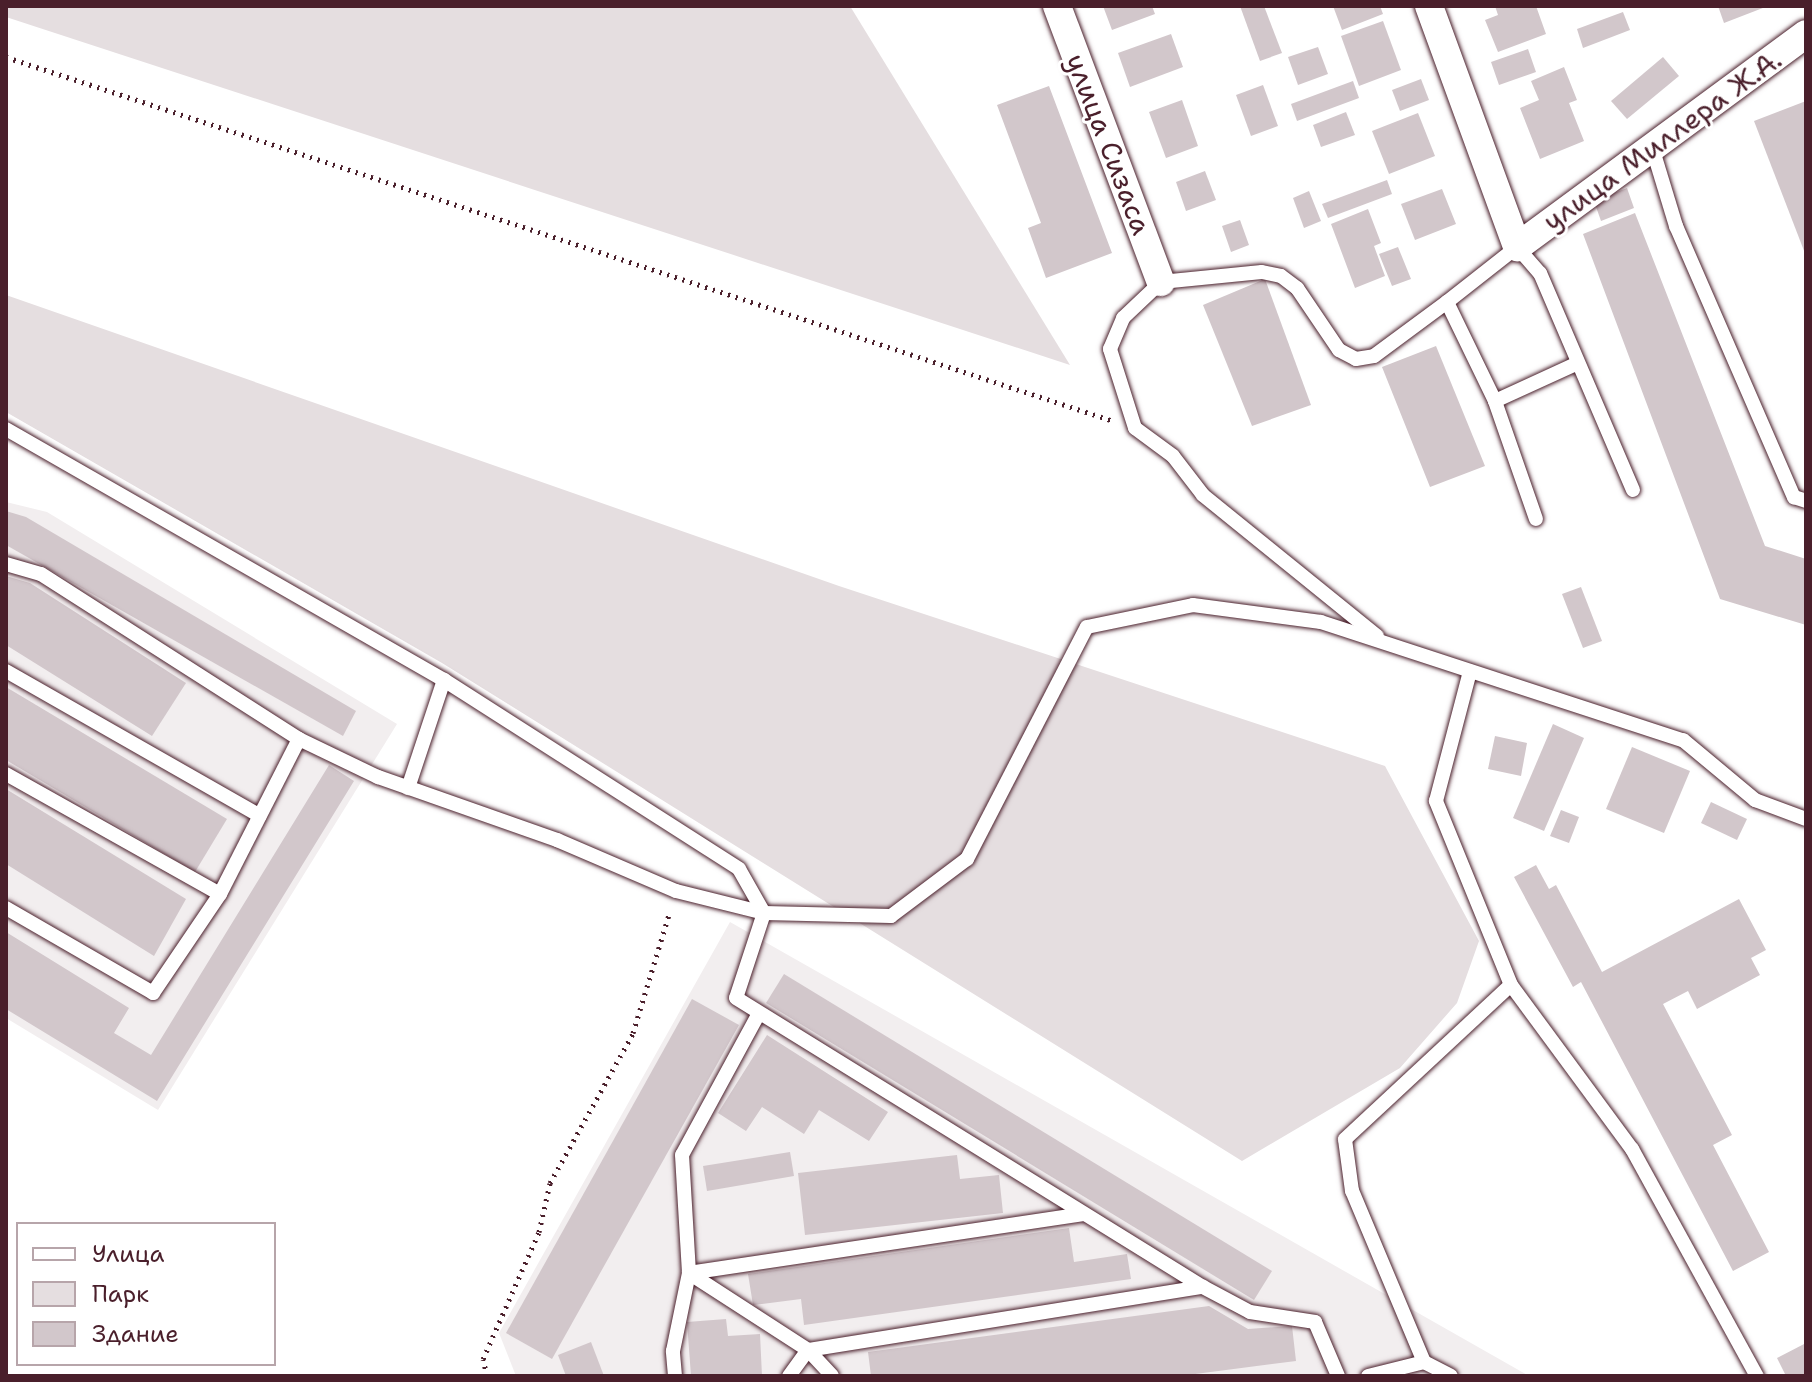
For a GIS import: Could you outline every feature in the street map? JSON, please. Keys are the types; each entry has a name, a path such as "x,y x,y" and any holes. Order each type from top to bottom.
{"street":[{"name":"улица Сизаса","path":"1057,6 1161,282"},
{"path":"1429,6 1517,247"},
{"name":"улица Миллера Ж.А.","path":"1517,247 1806,34"}],"lane":[{"path":"1652,147 1676,226 1794,497 1806,501"},
{"path":"1387,644 1203,495 1173,456 1135,428 1110,349 1123,318 1161,282 1262,272 1281,276 1297,288 1339,350 1356,359 1374,356 1517,247 1540,273 1633,490"},
{"path":"1447,302 1495,401 1536,519"},
{"path":"1495,401 1578,363"},
{"path":"6,429 444,680 739,869 764,913 736,998 758,1015 1203,1287 1250,1312 1315,1322 1338,1376"},
{"path":"6,564 41,574 299,739 408,788 557,840 676,891 764,913 891,916 967,859 1087,627 1193,605 1321,622 1683,740 1755,800 1806,819"},
{"path":"6,671 260,816"},
{"path":"1470,671 1436,801 1511,985 1632,1149 1757,1376"},
{"path":"408,788 444,680"},
{"path":"6,908 153,993 220,894 299,739"},
{"path":"6,774 220,894"},
{"path":"1451,1376 1424,1362 1352,1191 1345,1139 1511,985"},
{"path":"675,1376 673,1351 689,1273 682,1155 758,1015"},
{"path":"689,1273 1082,1214"},
{"path":"689,1273 808,1350 832,1376"},
{"path":"789,1376 808,1350 1203,1287"},
{"path":"1368,1376 1424,1362"}],"path":[{"path":"6,57 1135,428"},
{"path":"487,1376 483,1359 539,1232 550,1183 633,1033 676,891"}],"shaded area":[{"path":"6,502 47,512 397,724 158,1110 6,1018"},
{"path":"730,922 1529,1376 516,1376 499,1333"}],"green space":[{"path":"6,6 850,6 1070,365 6,17"},
{"path":"6,295 839,586 1385,766 1479,941 1457,1003 1400,1068 1242,1161 442,663 6,412"}],"building":[{"path":"1103,6 1152,6 1155,14 1112,30"},
{"path":"1240,6 1264,6 1282,53 1260,61"},
{"path":"1333,6 1380,6 1383,14 1342,30"},
{"path":"1495,6 1536,6 1546,34 1498,52 1485,20 1498,15"},
{"path":"1718,6 1768,6 1724,23"},
{"path":"1623,12 1630,30 1583,48 1577,29"},
{"path":"1383,21 1401,70 1359,86 1341,36"},
{"path":"1171,34 1183,67 1130,87 1118,53"},
{"path":"1318,47 1328,74 1298,85 1288,57"},
{"path":"1528,49 1536,72 1499,85 1491,62"},
{"path":"1663,57 1679,76 1627,119 1611,101"},
{"path":"1564,67 1577,100 1569,103 1584,141 1540,159 1520,108 1539,100 1531,81"},
{"path":"1421,79 1429,100 1400,111 1392,90"},
{"path":"1353,81 1359,98 1297,121 1291,104"},
{"path":"1263,85 1278,126 1251,136 1236,95"},
{"path":"1049,86 1112,253 1046,278 1028,228 1041,223 997,105"},
{"path":"1182,100 1198,146 1166,158 1149,112"},
{"path":"1806,101 1806,256 1754,121"},
{"path":"1346,112 1355,135 1321,147 1313,125"},
{"path":"1418,113 1435,156 1389,174 1372,131"},
{"path":"1205,171 1216,200 1186,211 1176,182"},
{"path":"1387,180 1392,194 1328,218 1322,204"},
{"path":"1627,188 1634,208 1601,221 1594,201"},
{"path":"1442,189 1456,224 1415,240 1401,204"},
{"path":"1309,191 1321,221 1304,228 1293,198"},
{"path":"1368,209 1381,243 1374,246 1385,276 1355,288 1331,224"},
{"path":"1635,213 1765,546 1806,559 1806,625 1720,599 1583,234"},
{"path":"1240,220 1249,245 1231,252 1222,226"},
{"path":"1398,247 1411,279 1392,286 1379,254"},
{"path":"1265,279 1311,405 1252,426 1203,305"},
{"path":"1436,346 1485,466 1430,487 1382,367"},
{"path":"6,511 26,517 356,711 343,736 6,545"},
{"path":"6,576 30,583 186,683 152,736 6,645"},
{"path":"1581,587 1602,641 1583,648 1562,594"},
{"path":"6,687 227,819 195,872 6,760"},
{"path":"1553,724 1584,738 1544,831 1513,818"},
{"path":"1495,736 1527,743 1521,776 1488,769"},
{"path":"1632,747 1690,771 1664,833 1606,809"},
{"path":"329,765 354,781 157,1101 6,1009 6,932 129,1008 114,1033 151,1055"},
{"path":"6,789 186,899 154,956 6,864"},
{"path":"1711,802 1747,819 1737,840 1701,823"},
{"path":"1561,810 1579,817 1569,843 1550,836"},
{"path":"1536,865 1549,889 1556,885 1602,972 1739,899 1766,950 1751,958 1760,975 1697,1009 1688,991 1663,1004 1732,1135 1713,1145 1769,1252 1733,1271 1581,982 1573,987 1514,877"},
{"path":"784,974 1272,1271 1254,1300 766,1003"},
{"path":"692,999 739,1025 552,1359 506,1333"},
{"path":"767,1035 888,1112 869,1141 819,1110 804,1134 762,1107 746,1131 718,1113"},
{"path":"790,1152 794,1176 707,1191 703,1166"},
{"path":"957,1155 960,1179 999,1175 1003,1213 805,1235 798,1173"},
{"path":"1069,1228 1074,1262 1127,1254 1131,1279 804,1325 801,1299 753,1305 748,1274"},
{"path":"1209,1306 1248,1329 1292,1326 1296,1361 1180,1376 871,1376 868,1352"},
{"path":"726,1319 728,1336 760,1334 762,1376 691,1376 687,1322"},
{"path":"591,1342 604,1376 566,1376 558,1355"},
{"path":"1806,1343 1806,1376 1786,1376 1777,1358"}]}
